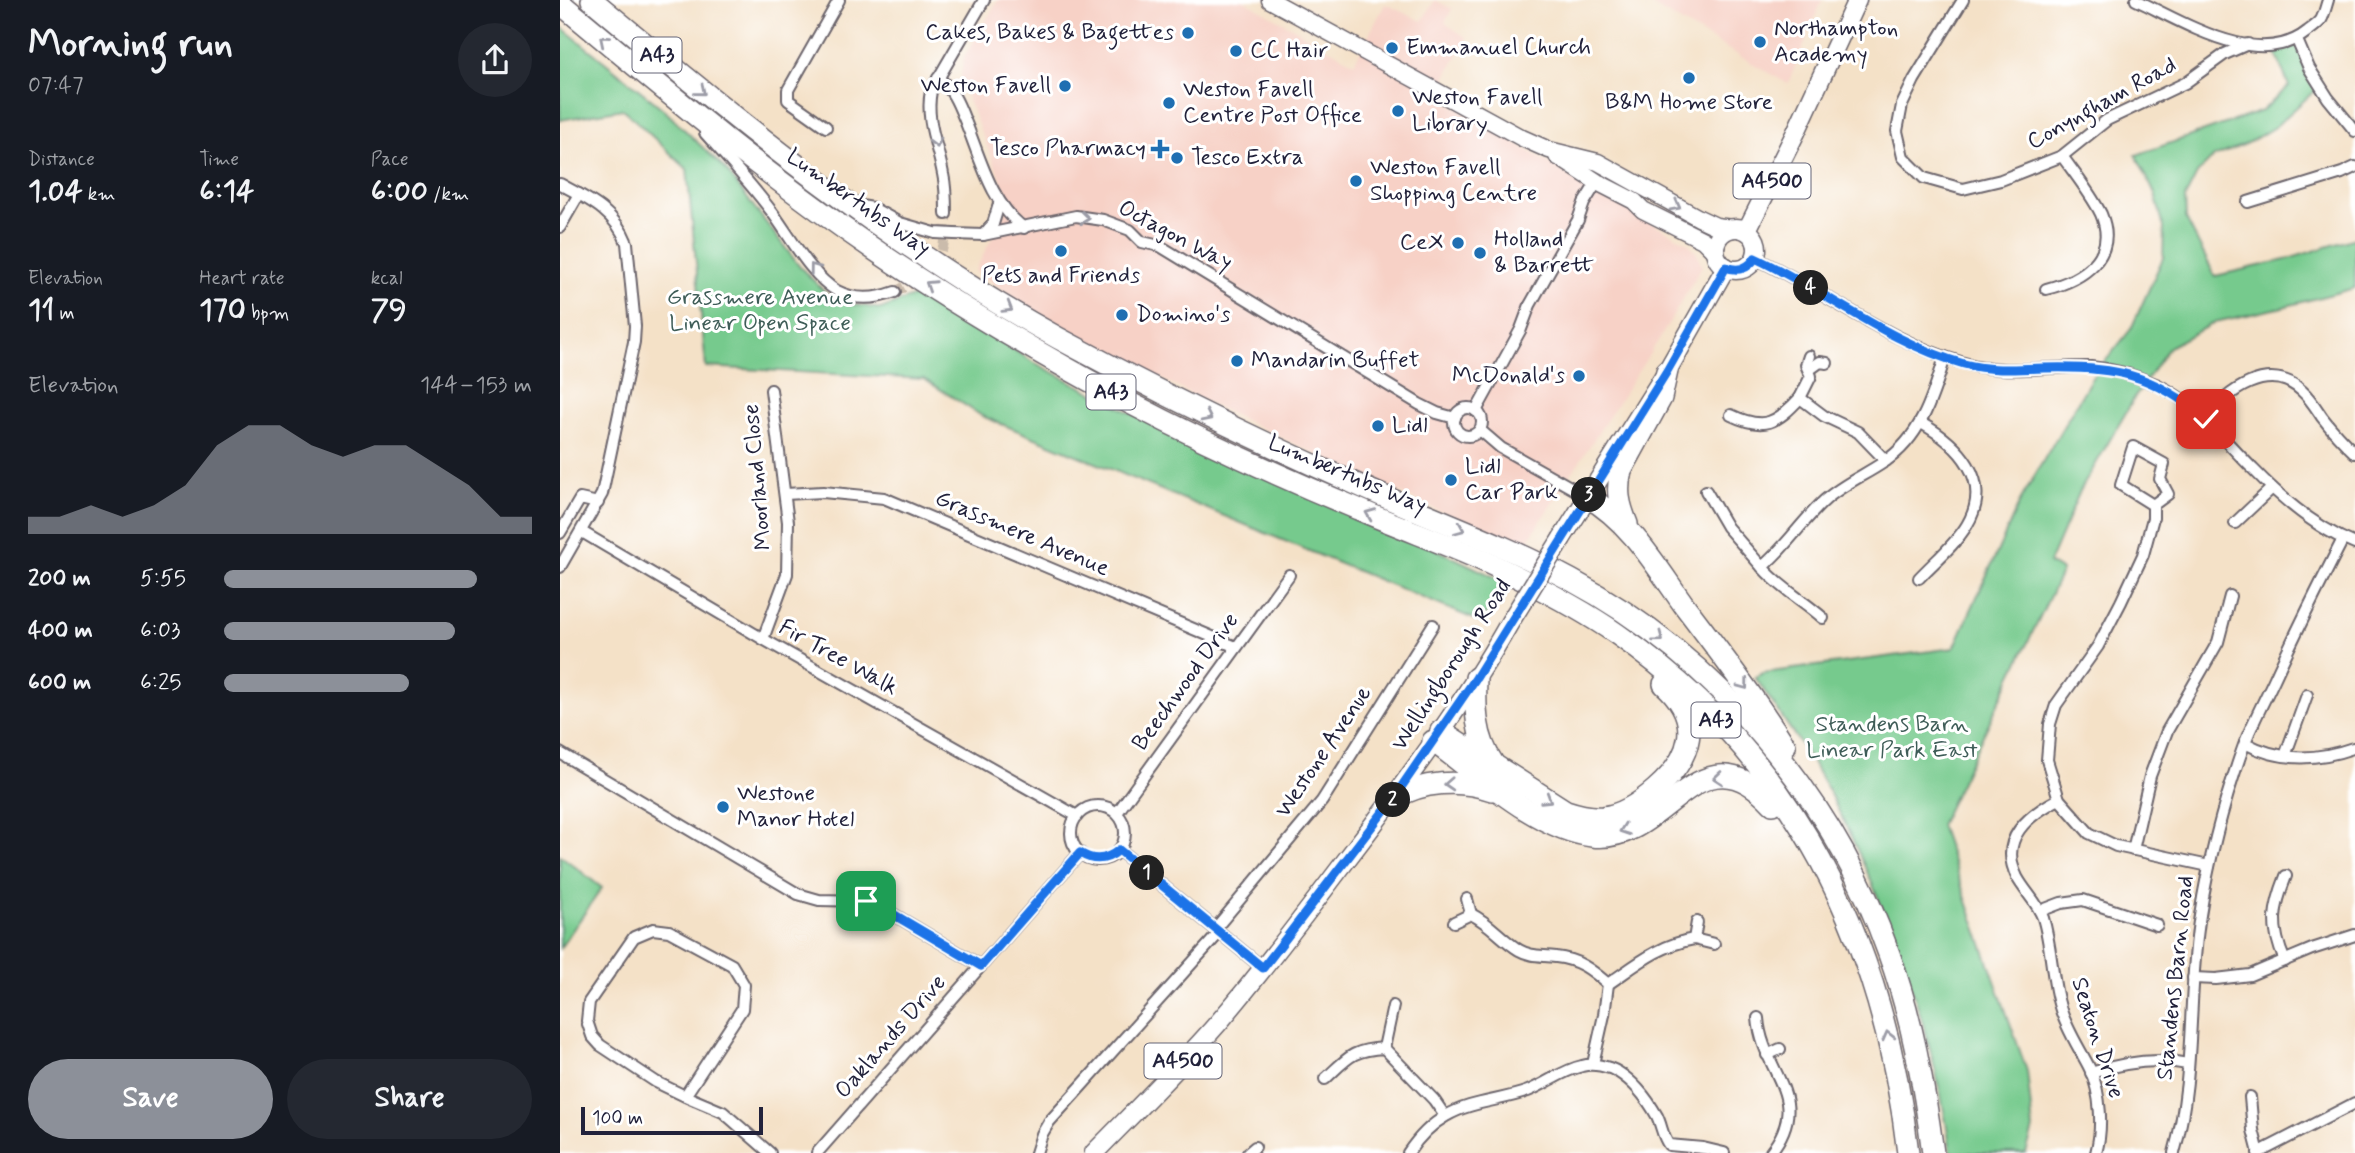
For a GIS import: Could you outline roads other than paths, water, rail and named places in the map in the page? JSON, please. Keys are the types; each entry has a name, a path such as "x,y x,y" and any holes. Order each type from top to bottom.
{"highway":[{"name":"Lumbertubs Way","path":"592,0 772,148 946,270 1054,335 1204,415 1571,580 1608,602 1677,653 1712,683 1749,721 1804,788 1836,839 1863,891 1889,952 1911,1026 1933,1153"},
{"name":"Lumbertubs Way","path":"560,3 675,99 874,249 1051,359 1214,445 1299,484 1493,565 1587,615 1637,649 1699,701 1759,767 1791,811 1816,852 1859,941 1876,990 1890,1044 1908,1153"},
{"path":"1630,531 1619,503 1618,483 1621,471 1661,398 1667,371"},
{"path":"1588,497 1605,507 1630,531 1779,736 1805,776 1836,839"},
{"path":"1437,736 1495,765 1566,811 1585,817 1605,817 1623,812 1642,801 1660,786 1686,753 1690,736 1688,719 1682,704 1671,690 1587,615"},
{"path":"1476,678 1475,708 1478,729 1495,765"},
{"path":"1437,736 1507,796 1566,831 1595,837 1623,832 1650,818 1699,781 1723,776 1741,778 1757,787 1777,808 1794,835 1816,852"},
{"path":"1393,799 1416,788 1460,783 1507,796"},
{"path":"1911,1026 1909,1063 1923,1153"},
{"path":"1927,1111 1942,1153"},
{"path":"1903,1153 1905,1127"}],"main road":[{"name":"A4500","path":"1740,229 1796,132 1857,0"},
{"path":"1740,229 1756,243 1755,258 1745,268 1732,270 1721,260 1719,237 1740,229"},
{"name":"Wellingborough Road","path":"1094,1153 1209,1032 1263,968 1393,799 1476,678 1667,371 1721,260"}],"street":[{"path":"946,214 944,177 928,116 930,91 984,0"},
{"path":"1270,0 1522,138 1549,150 1643,209 1703,240 1721,260"},
{"name":"Conyngham Road","path":"1963,0 1913,80 1902,105 1897,131 1903,157 1924,178 1963,189 2001,180 2062,156 2107,120 2185,83 2225,54 2248,44"},
{"name":"Conyngham Road","path":"2136,0 2194,29 2248,44 2273,46 2297,40"},
{"path":"2328,0 2321,20 2297,40 2309,68 2355,131"},
{"path":"826,127 788,100 788,90 836,1"},
{"path":"938,78 946,84 958,102 999,204 1024,228"},
{"path":"675,99 742,175 823,281 839,292 858,297 877,299 895,292"},
{"path":"1549,150 1598,162 1711,224 1740,229"},
{"path":"2046,289 2076,279 2092,267 2101,255 2106,237 2101,215 2062,156"},
{"path":"2248,202 2355,167"},
{"path":"1476,411 1597,182 1623,176"},
{"path":"560,184 613,217 624,236 627,243 635,326 624,393 602,494 582,532 562,560"},
{"path":"560,227 579,194"},
{"name":"Octagon Way","path":"849,203 873,208 900,223 935,233 983,235 1076,216 1103,220 1130,230 1142,242 1160,246 1419,404 1455,418"},
{"path":"983,235 993,224 999,204"},
{"path":"1755,258 1894,335 1920,348 1965,364 1987,367 2114,370 2154,383 2173,393 2206,419 2272,488 2305,516 2355,544"},
{"path":"1731,415 1753,423 1773,422 1785,414 1800,398 1811,376 1806,365 1809,356"},
{"path":"1762,568 1776,556 1825,500 1839,488 1886,461 1901,448 1921,423 1945,356"},
{"path":"1809,370 1820,362 1827,363"},
{"path":"2206,419 2215,407 2234,391 2251,382 2274,378 2285,380 2300,389 2335,433 2355,453"},
{"name":"Moorland Close","path":"763,639 787,574 788,522 771,390"},
{"path":"1800,398 1824,416 1858,432 1886,461"},
{"path":"1462,410 1476,411 1482,417 1480,430 1472,435 1461,434 1455,427 1455,418 1462,410"},
{"path":"1919,578 1967,525 1975,496 1970,466 1963,454 1939,433 1921,423"},
{"path":"1480,430 1501,448 1588,497"},
{"path":"2133,447 2164,464 2160,479 2168,495 2153,505 2121,485 2133,447"},
{"path":"2235,523 2272,488"},
{"path":"1706,491 1727,527 1762,568 1781,587 1801,598 1823,618"},
{"name":"Grassmere Avenue","path":"785,494 823,492 884,498 1236,647"},
{"path":"560,533 580,499 598,503"},
{"path":"2153,505 2153,518 2143,555 2132,579 2098,646 2056,705 2050,724 2048,760 2059,799 2089,833 2109,843 2133,850 2209,866"},
{"name":"Fir Tree Walk","path":"582,532 763,639 1077,816"},
{"name":"Standens Barn Road","path":"2174,1153 2183,1120 2199,918 2226,799 2245,743 2304,615 2343,539"},
{"name":"Beechwood Drive","path":"1117,813 1289,575"},
{"path":"2133,850 2150,776 2167,731 2218,642 2230,596"},
{"name":"Westone Avenue","path":"1036,1153 1049,1122 1218,931 1322,801 1433,625"},
{"path":"2285,756 2307,695"},
{"path":"2245,743 2259,751 2304,759 2321,758 2353,748"},
{"path":"560,753 798,894 819,900 866,901 881,907 981,966"},
{"name":"Seaton Drive","path":"2059,799 2024,822 2014,836 2013,866 2017,877 2040,911 2048,936 2060,1009 2091,1073 2099,1113 2100,1137 2096,1153"},
{"path":"1093,806 1102,806 1117,813 1125,828 1125,837 1119,850 1103,859 1094,859 1080,853 1071,837 1077,816 1093,806"},
{"path":"1119,850 1263,968"},
{"name":"Oaklands Drive","path":"817,1153 1080,853"},
{"path":"2285,961 2277,944 2273,925 2277,898 2286,876"},
{"path":"1468,898 1471,914"},
{"path":"2040,911 2073,900 2083,900 2157,925"},
{"path":"1454,922 1471,914"},
{"path":"1471,914 1486,922 1518,950 1537,957 1575,961 1591,969 1608,984"},
{"path":"1694,939 1697,922"},
{"path":"685,1096 742,1009 744,985 732,965 669,931 653,929 634,937 589,1002 587,1021 592,1036 600,1045 656,1082 685,1096 723,1112 770,1153"},
{"path":"2193,978 2237,978 2263,971 2355,935"},
{"path":"1593,1064 1608,984 1646,956 1676,942 1694,939 1714,944"},
{"path":"1384,1048 1393,1006"},
{"path":"1758,1018 1766,1055 1787,1096 1789,1112 1783,1131 1770,1153"},
{"path":"1384,1048 1434,1100 1445,1116"},
{"path":"1325,1079 1359,1050 1384,1048"},
{"path":"1766,1055 1780,1049"},
{"path":"2091,1073 2141,1061 2187,1064"},
{"path":"1408,1153 1416,1141 1445,1116 1474,1104 1528,1091 1579,1066 1593,1064 1616,1071 1633,1085 1658,1119 1668,1149 1703,1148 1724,1153"},
{"path":"2250,1097 2253,1130 2259,1153 2288,1136 2353,1107"}],"tunnel":[{"path":"935,264 943,247 946,214"},
{"path":"895,292 921,278"}],"place":[{"name":"Cakes, Bakes & Bagettes","path":"1188,33"},
{"name":"Northampton Academy","path":"1760,42"},
{"name":"Emmanuel Church","path":"1392,48"},
{"name":"CC Hair","path":"1236,51"},
{"name":"B&M Home Store","path":"1689,78"},
{"name":"Weston Favell","path":"1065,86"},
{"name":"Weston Favell Centre Post Office","path":"1169,103"},
{"name":"Weston Favell Library","path":"1398,111"},
{"name":"Tesco Pharmacy","path":"1160,149"},
{"name":"Tesco Extra","path":"1177,158"},
{"name":"Weston Favell Shopping Centre","path":"1356,181"},
{"name":"CeX","path":"1458,243"},
{"name":"Pets and Friends","path":"1061,251"},
{"name":"Holland & Barrett","path":"1480,253"},
{"name":"Domino's","path":"1122,315"},
{"name":"Mandarin Buffet","path":"1237,361"},
{"name":"McDonald's","path":"1579,376"},
{"name":"Lidl","path":"1378,426"},
{"name":"Lidl Car Park","path":"1451,480"},
{"name":"Westone Manor Hotel","path":"723,807"}],"park label":[{"name":"Grassmere Avenue Linear Open Space","path":"760,311"},
{"name":"Standens Barn Linear Park East","path":"1892,738"}]}
